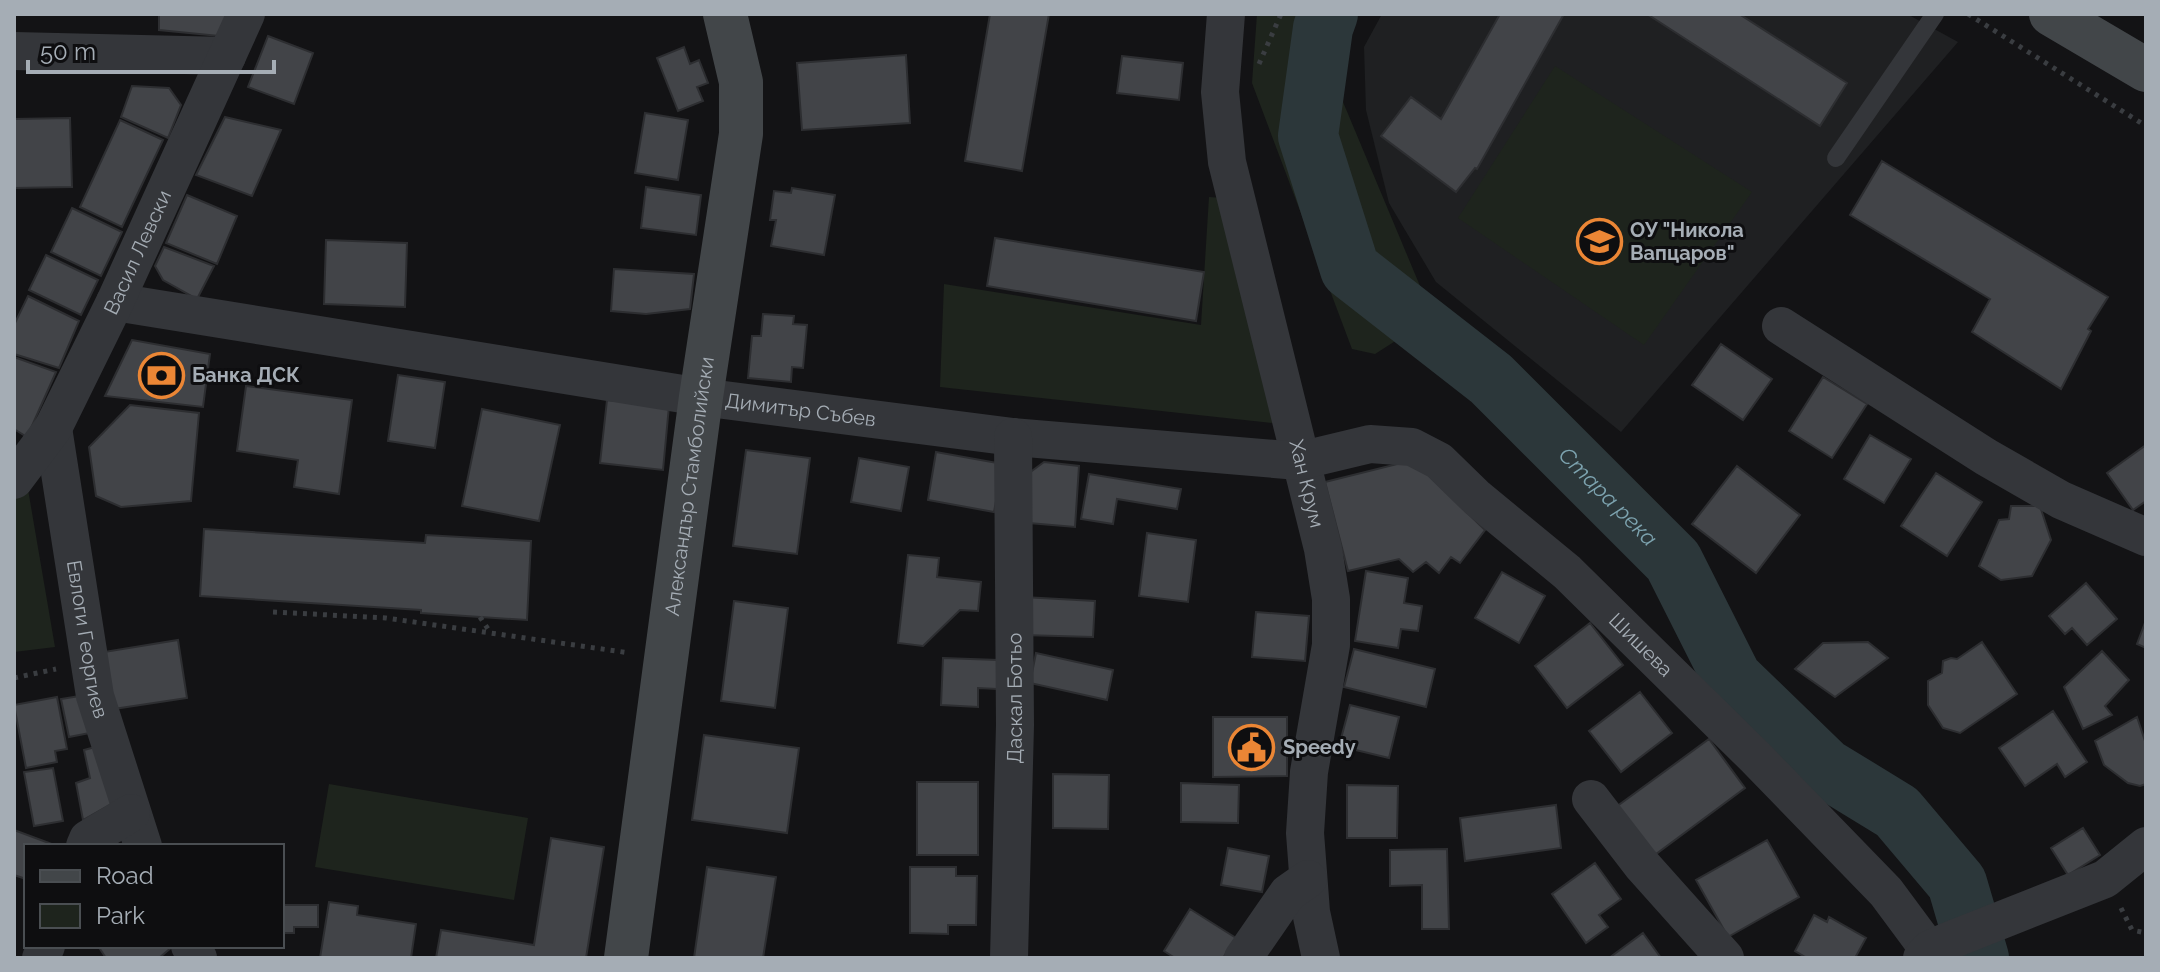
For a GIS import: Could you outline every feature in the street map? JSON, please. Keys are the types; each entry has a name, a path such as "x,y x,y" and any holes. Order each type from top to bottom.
{"street":[{"name":"Васил Левски","path":"14,480 53,428 115,302 246,14"},
{"name":"Александър Стамболийски","path":"626,958 701,397 741,134 741,82 725,14"},
{"name":"Хан Крум","path":"1226,14 1220,92 1227,162 1323,549 1331,599 1331,645 1309,772 1305,833 1311,912 1321,958"},
{"path":"2051,14 2146,70"},
{"path":"14,51 227,56"},
{"name":"Димитър Събев","path":"115,302 701,397 1013,437 1299,461"},
{"path":"1781,326 1986,457 2061,500 2146,537"},
{"name":"Евлоги Георгиев","path":"53,428 88,663 95,696 137,830"},
{"name":"Даскал Ботьо","path":"1009,958 1015,725 1013,437"},
{"name":"Шишева","path":"1299,461 1370,444 1412,447 1439,461 1477,498 1567,572 1756,758 1886,892 1932,950"},
{"path":"1591,799 1641,864 1725,958"},
{"path":"86,844 88,839 137,830"},
{"path":"1932,950 2105,879 2146,846"},
{"path":"1243,958 1288,893 1308,879"}],"lane":[{"path":"1836,158 1935,14"}],"path":[{"path":"1968,14 2146,126"},
{"path":"273,612 386,618 667,658"},
{"path":"480,617 490,633"},
{"path":"14,678 88,663"}],"shaded area":[{"name":"ОУ \"Никола Вапцаров\"","path":"1382,14 1907,14 1958,42 1621,432 1436,282 1389,203 1366,110 1364,47"}],"green space":[{"path":"1257,14 1350,14 1341,33 1338,90 1433,317 1375,354 1352,349 1252,83"},
{"path":"1555,66 1752,192 1644,345 1458,218"},
{"path":"1209,197 1238,199 1291,425 940,387 944,284 1201,325"},
{"path":"24,466 55,647 14,652 14,480"},
{"path":"329,784 528,818 514,900 315,867"}],"building":[{"path":"159,14 232,14 219,36 159,30"},
{"path":"990,14 1049,14 1022,171 965,161"},
{"path":"1500,14 1564,14 1477,169 1456,192 1381,136 1411,97 1441,119"},
{"path":"1647,14 1739,14 1847,83 1820,126"},
{"path":"268,36 313,53 294,104 248,87"},
{"path":"684,47 690,64 699,60 708,83 697,87 703,101 678,111 657,58"},
{"path":"906,55 910,123 802,130 797,63"},
{"path":"1122,56 1183,63 1179,100 1117,93"},
{"path":"132,86 169,88 181,105 168,138 121,117"},
{"path":"645,113 688,120 678,180 635,173"},
{"path":"225,117 281,130 252,196 196,175"},
{"path":"70,118 72,187 14,188 14,119"},
{"path":"120,120 163,140 122,227 80,207"},
{"path":"1882,161 2108,297 2088,329 2091,331 2061,389 1972,332 1990,299 1850,215"},
{"path":"646,187 701,195 696,235 641,228"},
{"path":"792,188 835,195 824,255 771,246 776,220 770,220 774,191 791,193"},
{"path":"187,195 237,216 217,264 166,243"},
{"path":"72,208 122,232 101,276 51,252"},
{"path":"995,238 1204,272 1196,321 987,286"},
{"path":"326,240 407,243 405,307 324,304"},
{"path":"164,247 214,266 197,299 163,280 155,266"},
{"path":"46,255 98,280 81,315 29,290"},
{"path":"614,269 694,274 690,309 646,314 611,311"},
{"path":"28,296 79,321 59,368 14,354 14,325"},
{"path":"763,314 794,316 793,324 807,325 803,368 792,367 791,382 748,378 752,336 761,336"},
{"name":"Банка ДСК","path":"132,340 210,354 203,407 105,396"},
{"path":"1721,344 1772,379 1743,420 1692,385"},
{"path":"14,357 56,372 27,437 14,429"},
{"path":"398,375 445,382 435,448 388,441"},
{"path":"1823,377 1867,404 1832,458 1789,431"},
{"path":"246,386 352,400 339,494 294,487 298,460 237,451"},
{"path":"607,400 669,406 663,470 600,463"},
{"path":"130,405 199,413 191,501 121,507 96,496 89,447"},
{"path":"482,409 560,425 539,521 462,506"},
{"path":"1870,435 1911,459 1884,503 1844,479"},
{"path":"2146,445 2146,501 2133,510 2107,473"},
{"path":"746,450 810,458 797,554 733,546"},
{"path":"936,452 1003,464 994,512 928,500"},
{"path":"859,458 909,467 901,511 851,502"},
{"path":"1413,460 1485,530 1460,563 1451,557 1439,573 1426,562 1413,572 1399,559 1348,571 1325,482"},
{"path":"1044,462 1079,466 1075,527 1017,522 1021,479"},
{"path":"1737,466 1800,515 1756,573 1692,524"},
{"path":"1936,473 1982,502 1947,556 1901,526"},
{"path":"1089,474 1181,489 1177,509 1117,499 1113,524 1081,519"},
{"path":"2011,506 2040,506 2051,540 2032,576 2001,580 1979,566 1999,520 2009,519"},
{"path":"204,529 425,543 426,535 531,541 527,620 200,596"},
{"path":"1147,533 1196,540 1188,602 1139,596"},
{"path":"908,555 939,558 937,577 981,582 978,611 960,610 923,646 898,643"},
{"path":"1366,571 1408,578 1404,603 1422,606 1418,631 1401,629 1398,648 1355,641"},
{"path":"1502,572 1545,596 1519,643 1475,618"},
{"path":"2086,583 2117,619 2087,645 2072,628 2065,634 2049,616"},
{"path":"1023,597 1095,601 1093,637 1022,635"},
{"path":"734,601 788,608 775,708 721,701"},
{"path":"1256,612 1309,616 1305,661 1252,657"},
{"path":"2146,620 2146,648 2137,644"},
{"path":"1590,623 1623,665 1567,708 1535,666"},
{"path":"178,640 187,698 107,710 98,653"},
{"path":"1868,642 1888,658 1835,697 1795,669 1823,643"},
{"path":"1982,642 2017,694 1960,733 1943,728 1928,705 1928,681 1942,673 1943,661 1957,659"},
{"path":"1354,649 1435,669 1426,707 1344,687"},
{"path":"2102,651 2129,680 2105,706 2112,715 2083,729 2064,687"},
{"path":"1036,653 1113,670 1107,700 1030,683"},
{"path":"943,658 998,660 997,689 978,688 978,707 941,705"},
{"path":"1640,692 1672,733 1621,772 1589,731"},
{"path":"92,694 100,731 69,737 61,699"},
{"path":"57,697 67,749 55,751 57,762 26,768 14,705"},
{"path":"1350,705 1399,717 1389,758 1339,746"},
{"path":"2053,711 2087,762 2065,777 2057,764 2025,786 1999,748"},
{"path":"1213,717 1287,717 1287,776 1213,777"},
{"path":"2137,717 2146,744 2146,784 2140,786 2128,783 2104,765 2095,741"},
{"path":"704,735 799,748 787,833 692,820"},
{"path":"1709,739 1745,788 1652,857 1616,807"},
{"path":"99,746 113,803 83,820 76,783 90,778 84,750"},
{"path":"53,768 63,821 34,826 24,772"},
{"path":"1053,774 1109,775 1108,829 1053,828"},
{"path":"917,782 978,782 978,855 917,855"},
{"path":"1181,783 1239,785 1238,823 1181,822"},
{"path":"1347,785 1398,786 1397,838 1347,838"},
{"path":"1556,805 1561,848 1465,861 1460,818"},
{"path":"2083,828 2100,855 2068,875 2051,848"},
{"path":"14,830 52,844 24,844 24,878 14,875"},
{"path":"551,838 604,847 586,958 436,958 441,930 534,945"},
{"path":"1767,840 1799,897 1728,937 1696,880"},
{"path":"1228,848 1269,856 1262,892 1221,885"},
{"path":"1447,849 1449,929 1422,929 1422,885 1390,886 1390,850"},
{"path":"1595,863 1621,899 1599,915 1608,927 1586,943 1552,894"},
{"path":"707,867 776,877 763,958 694,958"},
{"path":"910,867 956,867 956,876 977,876 976,925 948,925 948,934 910,933"},
{"path":"329,902 358,906 357,915 416,924 411,958 320,958"},
{"path":"284,905 318,905 318,927 294,927 294,933 284,933"},
{"path":"1190,909 1236,938 1223,958 1175,958 1164,951"},
{"path":"1814,915 1827,922 1829,917 1866,938 1855,958 1807,958 1795,951"},
{"path":"1643,933 1661,958 1609,958"},
{"path":"99,948 171,948 159,958 106,958"}],"waterway":[{"name":"Стара река","path":"1328,14 1323,28 1308,136 1350,269 1491,379 1673,561 1732,678 1825,768 1897,812 1957,883 1979,958"}],"place":[{"name":"ОУ \"Никола Вапцаров\"","path":"1599,242"},
{"name":"Банка ДСК","path":"161,375"},
{"name":"Speedy","path":"1252,747"}]}
